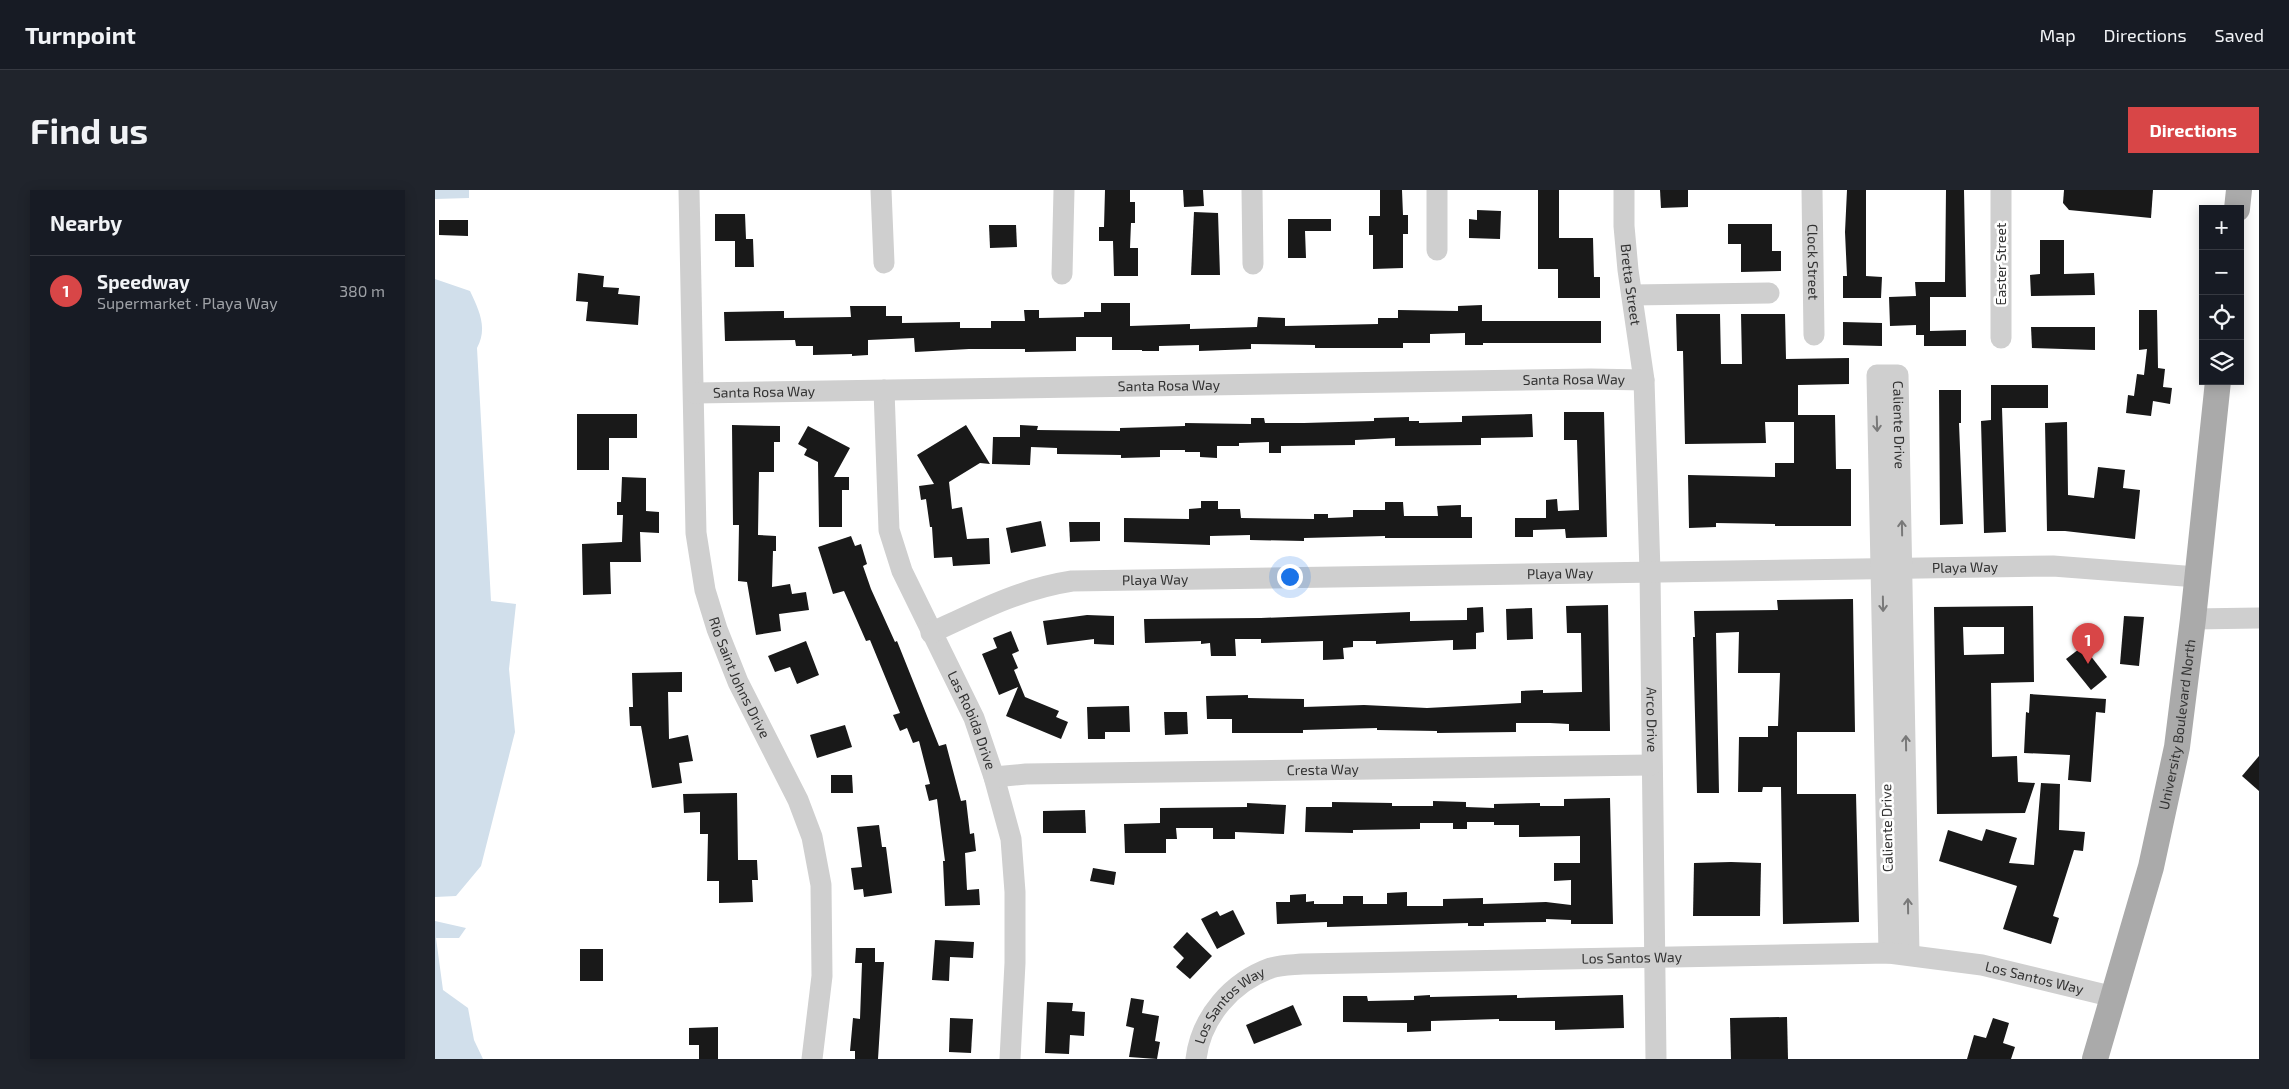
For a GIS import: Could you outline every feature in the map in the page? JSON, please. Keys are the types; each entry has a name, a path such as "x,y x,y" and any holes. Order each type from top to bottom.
{"main road":[{"path":"2237,205 2239,190"},
{"name":"University Boulevard North","path":"2095,1059 2143,897 2164,815 2177,747 2193,619 2218,385"}],"street":[{"name":"Rio Saint Johns Drive","path":"689,190 696,533 705,590 717,629 739,682 798,800 812,838 821,885 822,976 812,1059"},
{"path":"881,190 884,263"},
{"path":"1062,274 1065,190"},
{"path":"1252,190 1253,264"},
{"path":"1437,190 1437,250"},
{"name":"Bretta Street","path":"1624,190 1624,226 1644,380"},
{"name":"Clock Street","path":"1812,190 1814,335"},
{"name":"Easter Street","path":"2001,190 2001,338"},
{"path":"1632,295 1769,293"},
{"name":"Caliente Drive","path":"1893,569 1876,405 1877,375 1899,375 1893,569 1899,954"},
{"name":"Santa Rosa Way","path":"694,393 1581,379 1644,380"},
{"name":"Arco Drive","path":"1644,380 1649,572 1656,1059"},
{"name":"Las Robida Drive","path":"884,390 889,530 902,571 974,718 994,777 1011,839 1015,892 1015,963 1010,1059"},
{"name":"Playa Way","path":"931,632 1012,596 1043,585 1072,581 2053,566 2197,577"},
{"path":"2193,619 2259,618"},
{"name":"Cresta Way","path":"994,777 1026,774 1651,765"},
{"name":"Los Santos Way","path":"1196,1059 1197,1048 1208,1023 1223,999 1246,980 1273,967 1312,963 1899,954 1982,966 2114,997"}],"shaded area":[{"path":"435,190 469,190 469,198 435,199"},
{"path":"435,279 470,291 481,319 482,333 477,348 491,601 516,604 509,669 515,732 481,866 456,896 435,897"},
{"path":"435,921 466,928 459,938 436,938 443,990 468,1008 474,1040 483,1059 435,1059"}],"building":[{"path":"1105,190 1130,190 1130,202 1135,202 1135,223 1131,223 1130,248 1138,248 1138,276 1114,276 1113,241 1099,241 1099,227 1104,227"},
{"path":"1183,190 1203,190 1204,206 1184,207"},
{"path":"1380,190 1402,190 1403,215 1408,215 1408,234 1403,234 1403,268 1373,269 1373,235 1369,235 1369,216 1380,216"},
{"path":"1538,190 1559,190 1559,238 1593,238 1594,277 1600,277 1600,298 1558,298 1558,269 1538,269"},
{"path":"1660,190 1688,190 1688,207 1661,208"},
{"path":"1847,190 1866,190 1866,276 1882,277 1881,298 1843,298 1843,276 1847,276 1845,232"},
{"path":"1946,190 1964,190 1966,297 1930,297 1930,331 1966,330 1966,346 1924,346 1924,335 1916,335 1916,325 1890,326 1889,297 1916,296 1915,282 1945,282"},
{"path":"2064,190 2153,190 2151,218 2069,210 2063,203"},
{"path":"1477,210 1501,211 1500,239 1469,238 1469,219 1477,220"},
{"path":"1194,212 1218,213 1220,275 1191,275"},
{"path":"715,214 745,214 746,239 753,239 754,267 735,267 735,241 715,241"},
{"path":"1288,219 1331,219 1331,231 1305,231 1306,258 1288,258"},
{"path":"439,220 468,220 468,236 439,235"},
{"path":"1728,224 1772,224 1772,251 1781,251 1781,271 1741,272 1741,244 1728,244"},
{"path":"989,225 1016,225 1017,247 990,248"},
{"path":"2040,240 2064,240 2064,274 2094,273 2095,295 2031,296 2030,275 2040,274"},
{"path":"578,273 604,276 603,287 619,288 618,294 640,296 638,325 586,321 588,302 576,301"},
{"path":"1101,303 1130,303 1130,326 1190,324 1190,329 1257,327 1258,317 1285,318 1285,326 1378,324 1378,318 1398,318 1398,310 1458,311 1458,306 1482,305 1482,321 1601,321 1601,343 1483,343 1483,345 1465,345 1465,333 1430,334 1430,343 1403,343 1403,348 1315,348 1315,345 1251,344 1251,349 1199,351 1199,345 1159,346 1159,351 1142,351 1112,350 1112,337 1076,337 1076,351 1025,352 1025,349 969,349 915,352 914,338 868,340 868,355 852,356 852,354 813,355 813,346 796,346 795,340 725,341 724,312 784,311 784,318 851,317 850,306 886,306 886,316 902,316 902,323 960,322 960,328 991,328 991,321 1025,321 1024,310 1039,310 1039,318 1084,317 1084,312 1101,312"},
{"path":"2139,310 2157,310 2158,368 2165,369 2163,387 2172,388 2170,404 2153,401 2151,416 2126,413 2128,395 2134,396 2137,374 2144,375 2147,349 2139,350"},
{"path":"1676,314 1720,314 1721,364 1742,364 1741,314 1785,314 1786,359 1849,358 1849,384 1798,385 1798,415 1835,415 1836,469 1851,469 1851,526 1775,526 1775,524 1716,523 1716,527 1689,528 1688,475 1775,477 1775,463 1794,463 1794,422 1765,422 1766,443 1685,444 1683,351 1677,351"},
{"path":"1843,322 1882,323 1882,346 1843,345"},
{"path":"2031,327 2095,327 2095,350 2032,348"},
{"path":"1991,385 2048,385 2048,408 2002,408 2006,532 1984,533 1981,421 1991,420"},
{"path":"1939,390 1961,390 1961,423 1959,423 1963,524 1940,525"},
{"path":"1564,412 1604,412 1607,537 1566,538 1565,529 1533,530 1533,537 1515,537 1515,518 1546,518 1546,500 1557,499 1558,511 1579,510 1577,440 1564,440"},
{"path":"577,414 637,414 637,438 609,438 609,470 577,470"},
{"path":"1532,414 1533,437 1481,438 1481,445 1395,446 1395,438 1355,440 1355,445 1281,446 1281,453 1269,453 1269,442 1239,443 1239,446 1217,446 1217,458 1200,457 1200,452 1185,452 1185,450 1160,450 1160,457 1121,458 1121,455 1057,454 1057,448 1031,447 1030,465 992,464 993,437 1020,437 1020,425 1038,426 1037,430 1120,431 1120,428 1185,426 1185,423 1251,424 1251,418 1264,418 1265,423 1304,423 1374,421 1374,418 1409,417 1409,421 1419,421 1419,423 1462,422 1462,416"},
{"path":"2067,422 2068,495 2094,498 2098,467 2125,470 2123,488 2140,490 2135,539 2065,531 2047,531 2045,423"},
{"path":"732,425 780,426 780,442 774,442 774,472 759,472 758,535 776,536 776,551 773,551 772,587 790,584 792,594 806,592 809,610 779,614 781,631 756,635 747,582 738,581 739,525 733,525"},
{"path":"966,425 990,464 980,463 949,482 952,509 962,507 967,539 989,538 990,564 953,566 952,557 934,558 932,527 930,527 926,499 921,500 919,486 934,484 917,455"},
{"path":"808,426 850,448 834,477 849,477 849,490 842,490 842,527 819,527 818,462 804,455 807,449 798,444"},
{"path":"622,477 646,478 646,511 659,512 659,533 640,532 641,562 610,562 611,594 583,595 582,544 622,542 623,515 617,515 617,502 621,502"},
{"path":"1201,501 1218,501 1218,509 1240,509 1241,518 1314,519 1314,514 1328,514 1328,518 1353,517 1353,510 1385,510 1385,502 1403,502 1404,516 1438,516 1437,506 1461,505 1461,517 1472,517 1472,538 1385,538 1385,536 1304,538 1304,541 1250,540 1250,535 1210,536 1210,545 1124,542 1124,518 1189,519 1189,509 1201,508"},
{"path":"1041,521 1046,546 1011,553 1006,528"},
{"path":"1069,522 1100,522 1100,541 1070,542"},
{"path":"851,536 855,546 861,544 867,564 863,566 871,589 895,642 897,641 939,746 946,744 961,801 966,800 970,834 974,833 976,851 965,853 967,890 979,889 980,905 945,906 943,861 945,861 937,799 929,801 925,785 930,784 919,741 913,743 907,728 900,731 893,715 900,713 870,640 866,641 844,591 833,594 818,547"},
{"path":"1853,599 1855,732 1797,732 1797,794 1856,794 1859,922 1783,924 1781,787 1763,787 1762,792 1738,792 1739,737 1768,737 1768,726 1778,726 1780,673 1738,673 1739,632 1716,633 1719,793 1697,793 1694,611 1778,610 1777,600"},
{"path":"1608,605 1610,731 1569,731 1569,724 1516,723 1516,732 1437,733 1437,731 1377,730 1377,728 1303,730 1303,733 1232,733 1232,719 1207,719 1206,696 1248,695 1248,698 1304,699 1304,707 1364,705 1427,708 1521,703 1521,691 1543,690 1543,693 1582,692 1581,633 1567,633 1566,606"},
{"path":"2033,606 2034,682 1991,683 1992,757 2017,756 2018,782 2035,783 2025,813 1937,814 1934,607","holes":["1963,627 2004,627 2004,654 1964,655"]},
{"path":"1483,607 1484,632 1476,633 1476,649 1453,650 1453,640 1376,644 1376,641 1353,641 1353,647 1343,648 1344,659 1323,660 1323,641 1261,643 1261,639 1235,639 1236,656 1211,656 1210,643 1201,644 1201,641 1145,643 1144,619 1261,618 1410,612 1410,621 1467,620 1467,608"},
{"path":"1532,608 1533,639 1507,640 1506,609"},
{"path":"1087,615 1114,616 1114,645 1094,644 1094,639 1047,645 1043,621"},
{"path":"2124,616 2144,617 2139,666 2120,664"},
{"path":"1011,631 1019,651 1012,654 1018,668 1014,670 1025,697 1059,711 1056,717 1068,722 1061,739 1006,716 1018,687 999,695 982,654 997,648 993,638"},
{"path":"806,641 819,675 797,684 790,667 775,672 768,656"},
{"path":"2083,646 2107,677 2091,690 2066,659"},
{"path":"682,672 682,692 668,692 669,739 688,735 693,761 679,763 682,783 652,788 641,726 630,726 629,707 633,707 632,673"},
{"path":"2030,694 2106,699 2105,713 2096,712 2091,782 2068,780 2070,755 2024,753 2026,712 2029,713"},
{"path":"1129,706 1130,732 1105,732 1105,739 1088,739 1087,707"},
{"path":"1164,712 1187,712 1188,734 1165,735"},
{"path":"845,725 852,747 817,758 810,735"},
{"path":"2259,756 2259,791 2242,776"},
{"path":"831,775 852,775 853,793 831,793"},
{"path":"2041,783 2060,784 2059,830 2085,832 2083,851 2074,850 2053,916 2059,918 2051,944 2003,929 2017,886 1939,861 1948,830 1982,841 1986,829 2017,838 2009,863 2034,865"},
{"path":"737,793 738,860 757,860 758,880 752,880 753,902 719,903 719,881 707,881 708,834 700,834 700,812 684,813 683,794"},
{"path":"1610,798 1613,924 1571,924 1571,920 1546,919 1546,922 1484,923 1484,926 1468,926 1468,923 1327,927 1327,922 1277,924 1276,902 1290,902 1290,895 1306,894 1306,902 1314,901 1314,904 1343,904 1343,896 1363,896 1363,904 1387,904 1387,893 1407,892 1407,906 1443,906 1443,899 1483,898 1483,904 1546,902 1571,905 1571,880 1554,881 1554,863 1580,863 1580,836 1519,837 1519,825 1494,825 1494,822 1467,822 1467,829 1453,829 1453,823 1420,823 1420,829 1353,830 1353,833 1305,832 1306,807 1332,807 1332,802 1392,803 1392,806 1433,806 1433,801 1466,802 1466,807 1494,808 1494,804 1540,803 1540,806 1564,806 1564,799"},
{"path":"1247,803 1286,805 1284,834 1235,832 1235,839 1213,839 1213,828 1176,828 1177,839 1166,839 1166,853 1125,853 1124,824 1160,823 1160,808 1247,807"},
{"path":"1085,810 1086,833 1043,833 1043,811"},
{"path":"879,825 882,847 886,847 892,893 864,897 863,889 854,890 851,868 862,867 857,827"},
{"path":"1694,863 1761,863 1760,916 1693,916"},
{"path":"1093,868 1116,872 1114,885 1090,881"},
{"path":"1233,910 1245,934 1217,949 1201,919 1217,911 1220,916"},
{"path":"1187,932 1212,956 1190,979 1176,967 1184,958 1173,947"},
{"path":"935,940 974,942 973,958 950,957 949,981 932,980"},
{"path":"856,948 875,948 875,962 884,962 878,1059 855,1059 855,1051 850,1051 853,1018 860,1019 862,963 855,963"},
{"path":"580,949 603,949 603,981 580,981"},
{"path":"1430,995 1430,997 1517,995 1517,998 1623,995 1624,1028 1555,1030 1555,1021 1499,1021 1499,1019 1431,1021 1431,1031 1407,1032 1407,1023 1343,1022 1343,996 1367,996 1368,1001 1414,1000 1414,996"},
{"path":"1131,998 1144,1000 1142,1013 1159,1016 1155,1041 1160,1042 1157,1059 1129,1057 1134,1028 1126,1026"},
{"path":"1047,1002 1073,1003 1072,1011 1085,1012 1084,1036 1070,1035 1069,1054 1045,1053"},
{"path":"1293,1005 1302,1025 1254,1044 1246,1025"},
{"path":"1787,1017 1788,1059 1731,1059 1730,1018"},
{"path":"950,1018 973,1019 971,1053 949,1052"},
{"path":"1993,1018 2009,1023 2003,1043 2015,1047 2011,1059 1967,1059 1974,1035 1986,1038"},
{"path":"718,1027 718,1059 699,1059 699,1045 689,1045 689,1028"}],"place":[{"name":"Speedway","path":"2088,664"}]}
